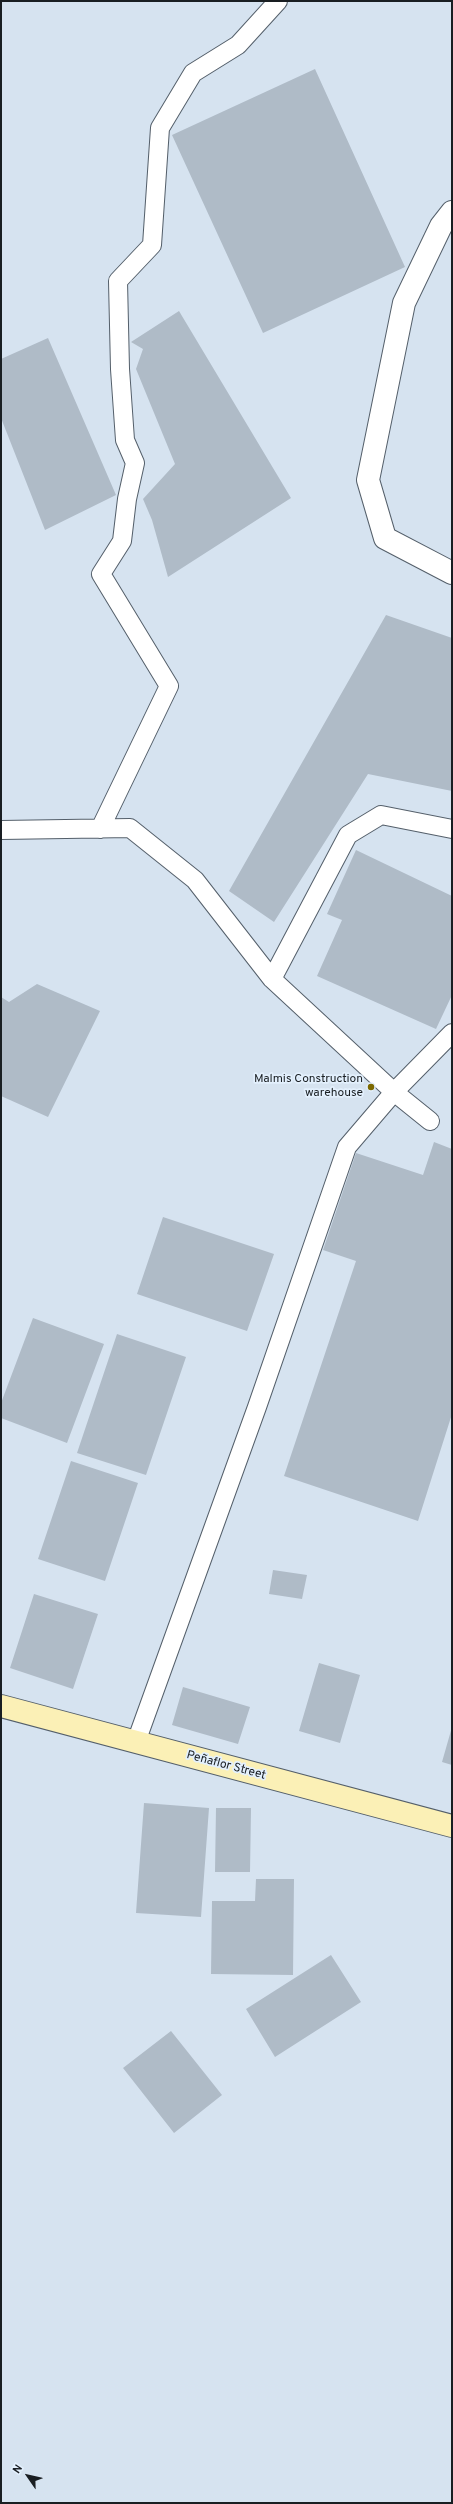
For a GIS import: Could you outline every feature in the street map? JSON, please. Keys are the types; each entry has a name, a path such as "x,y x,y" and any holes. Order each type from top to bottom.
{"main road":[{"name":"Peñaflor Street","path":"1,1706 452,1826"}],"street":[{"path":"452,212 441,226 404,303 368,480 385,538 452,573"}],"lane":[{"path":"100,829 169,686 101,574 122,541 127,499 135,463 125,440 120,369 118,281 152,245 160,128 193,73 238,45 278,1"},
{"path":"272,979 348,835 381,815 452,829"},
{"path":"1,830 130,828 195,880 272,979 394,1092 430,1121"},
{"path":"136,1742 257,1407 347,1147 394,1092 452,1032"}],"building":[{"path":"315,69 405,267 263,333 172,135"},
{"path":"179,311 291,498 168,577 152,520 143,499 175,464 136,369 143,349 131,342"},
{"path":"48,338 116,495 45,530 1,418 1,359"},
{"path":"386,615 452,638 452,791 368,774 274,922 229,891"},
{"path":"356,850 452,896 452,995 436,1029 317,976 342,920 327,914"},
{"path":"37,984 100,1011 48,1117 1,1096 1,997 9,1002"},
{"path":"434,1142 452,1149 452,1414 418,1521 284,1476 356,1261 323,1250 356,1153 423,1175"},
{"path":"163,1217 274,1254 247,1331 137,1294"},
{"path":"33,1318 104,1344 67,1443 1,1418 1,1403"},
{"path":"117,1334 186,1357 146,1475 77,1453"},
{"path":"71,1461 138,1483 105,1581 38,1559"},
{"path":"273,1570 307,1575 302,1599 269,1594"},
{"path":"34,1594 98,1614 73,1689 10,1668"},
{"path":"319,1663 360,1675 340,1743 299,1731"},
{"path":"183,1687 250,1707 238,1744 172,1725"},
{"path":"452,1727 452,1765 442,1762"},
{"path":"144,1803 209,1808 201,1917 136,1913"},
{"path":"216,1808 251,1808 250,1872 215,1872"},
{"path":"256,1879 294,1879 293,1975 211,1974 212,1901 255,1901"},
{"path":"331,1955 361,2002 275,2057 246,2009"},
{"path":"171,2031 222,2095 174,2133 123,2068"}],"place":[{"name":"Malmis Construction warehouse","path":"371,1087"}]}
